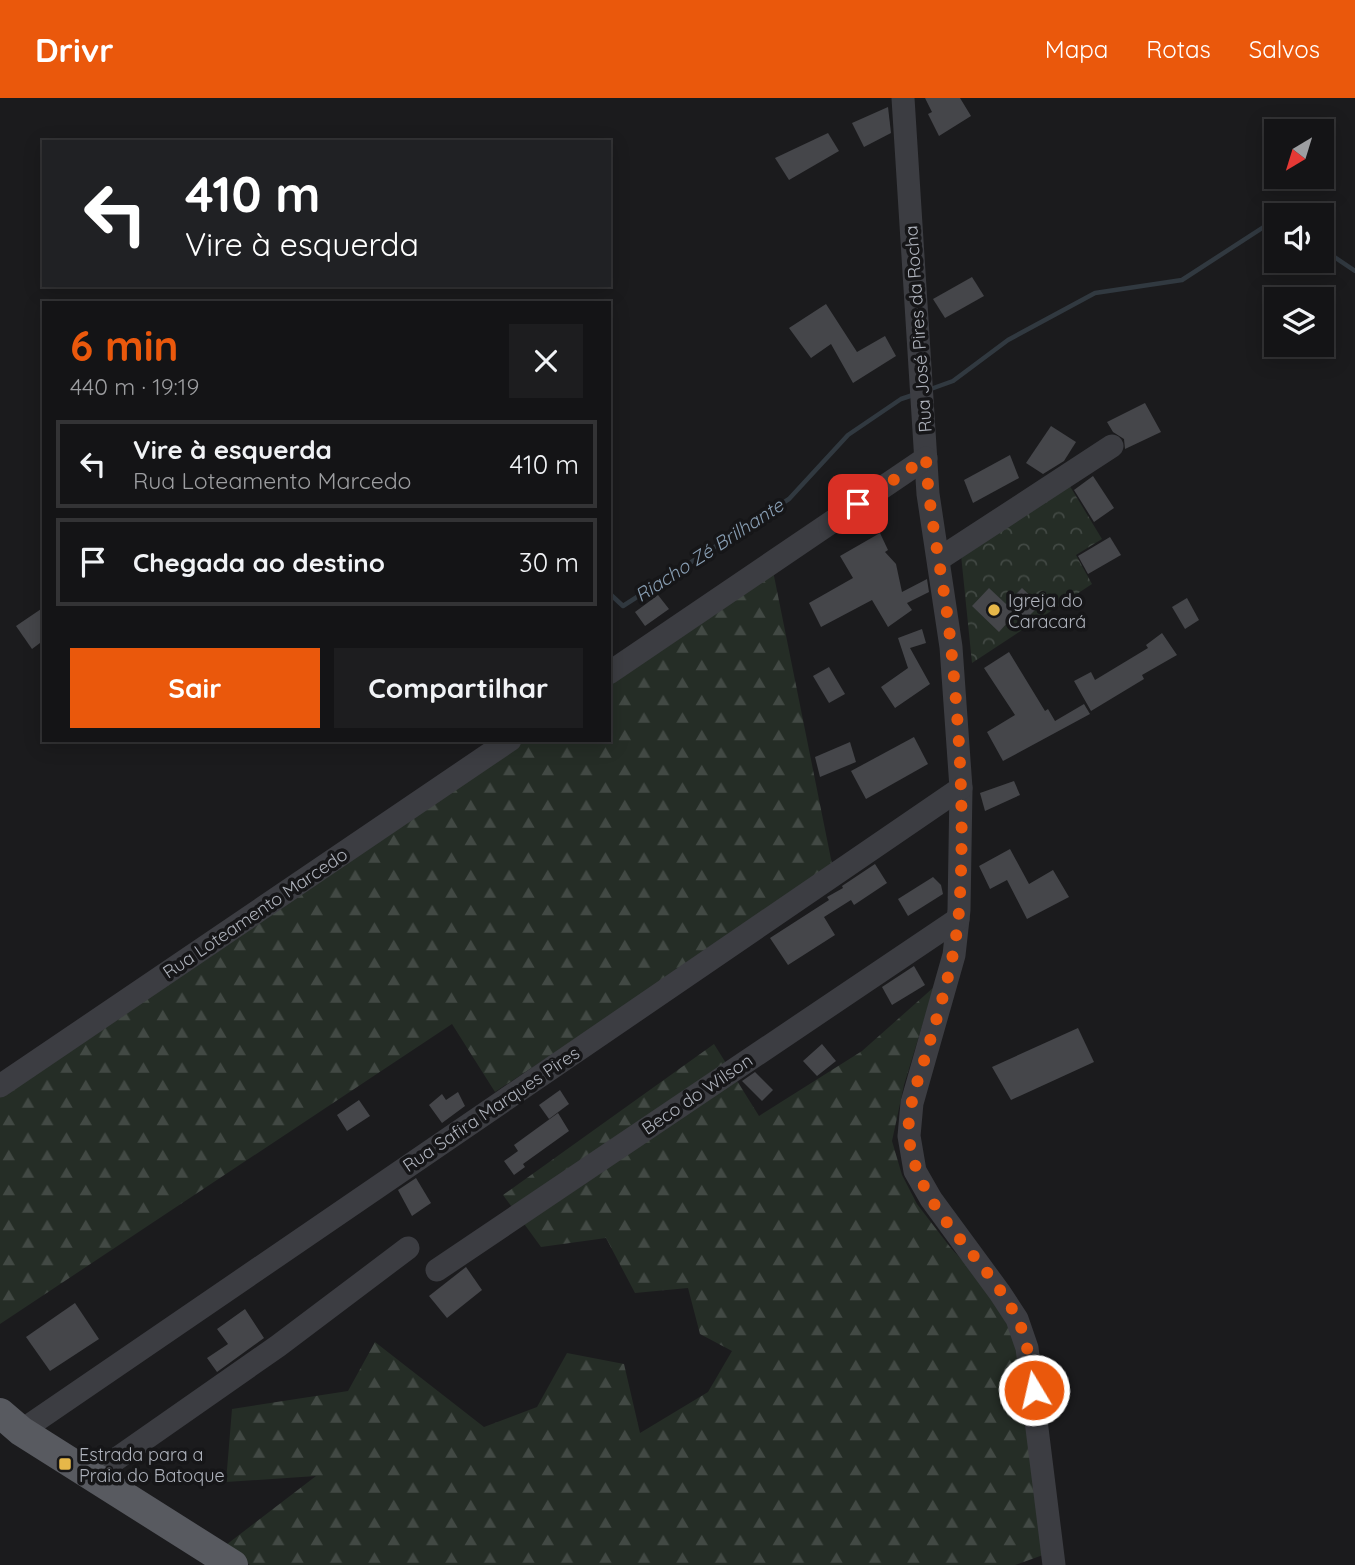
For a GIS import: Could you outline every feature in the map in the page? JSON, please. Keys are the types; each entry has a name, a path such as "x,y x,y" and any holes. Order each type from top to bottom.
{"main road":[{"path":"10,1422 233,1565"}],"street":[{"name":"Rua José Pires da Rocha","path":"903,98 928,494 951,647 961,788 958,919 954,955 912,1103 909,1136 915,1171 930,1199 1006,1301 1017,1319 1027,1348 1054,1565"},
{"path":"939,559 1112,446"},
{"path":"611,672 926,458"},
{"name":"Rua Loteamento Marcedo","path":"0,1086 507,742"},
{"name":"Rua Safira Marques Pires","path":"10,1422 961,788"},
{"name":"Beco do Wilson","path":"437,1270 958,919"},
{"path":"92,1476 278,1346 408,1248"}],"green space":[{"path":"1068,483 1102,539 1076,555 1092,584 972,663 961,555"},
{"path":"772,566 833,869 495,1092 452,1024 0,1324 0,1091 513,742 611,742 611,676"},
{"path":"934,987 904,1085 892,1141 902,1175 917,1204 950,1247 984,1284 1018,1344 1043,1555 1015,1565 250,1565 222,1548 316,1476 226,1482 232,1409 348,1391 375,1342 484,1427 537,1407 567,1353 624,1364 640,1433 708,1392 732,1351 700,1334 688,1288 635,1293 606,1238 541,1247 503,1195 714,1044 759,1116 862,1051"}],"building":[{"path":"925,98 960,98 971,116 939,136 928,114 932,112"},
{"path":"888,107 891,133 864,147 852,123"},
{"path":"828,133 839,151 789,180 775,158"},
{"path":"972,277 984,296 945,318 933,299"},
{"path":"826,304 857,352 885,336 896,356 853,383 831,344 811,358 789,328"},
{"path":"1145,403 1161,432 1125,449 1124,439 1113,432 1107,422"},
{"path":"1051,426 1076,442 1064,461 1043,474 1026,463"},
{"path":"1010,455 1019,478 973,503 964,480"},
{"path":"1093,476 1114,508 1094,522 1074,490"},
{"path":"880,533 888,550 885,552 896,564 902,592 927,579 929,592 907,603 912,610 888,627 872,600 821,627 809,603 853,578 840,556"},
{"path":"1110,537 1121,555 1088,574 1078,556"},
{"name":"Igreja do Caracará","path":"989,588 1006,604 1022,588 1040,605 1026,619 1018,611 999,632 972,606"},
{"path":"658,595 669,609 645,626 635,612"},
{"path":"1187,598 1199,620 1185,629 1172,607"},
{"path":"42,608 42,642 32,649 16,626"},
{"path":"922,629 926,643 910,648 930,684 895,708 881,687 908,668 898,638"},
{"path":"1162,633 1177,655 1142,675 1144,679 1091,711 1074,681 1091,672 1095,680 1148,648 1146,645"},
{"path":"1009,652 1045,711 1048,709 1055,721 1084,704 1090,714 1003,761 987,732 1015,715 984,668"},
{"path":"829,667 845,694 829,703 813,676"},
{"path":"914,737 928,764 866,799 851,771"},
{"path":"850,742 856,762 820,777 815,757"},
{"path":"1014,781 1020,795 985,811 980,793"},
{"path":"1010,849 1029,884 1053,870 1069,897 1027,919 1007,880 990,889 979,866"},
{"path":"875,864 887,883 854,905 851,900 824,917 835,935 788,965 770,938 829,900 827,897"},
{"path":"933,877 941,885 943,894 908,916 898,899"},
{"path":"914,966 925,985 892,1005 882,987"},
{"path":"1078,1028 1094,1062 1011,1100 992,1067"},
{"path":"822,1044 836,1061 817,1076 803,1061"},
{"path":"755,1072 773,1090 762,1101 742,1081"},
{"path":"560,1090 569,1104 549,1119 539,1105"},
{"path":"458,1092 465,1106 442,1123 429,1105 442,1094 446,1100"},
{"path":"359,1100 370,1116 347,1131 337,1115"},
{"path":"558,1113 569,1131 523,1164 525,1167 514,1175 504,1161 518,1151 514,1145"},
{"path":"416,1178 431,1203 412,1216 398,1190"},
{"path":"466,1267 482,1290 447,1318 429,1296"},
{"path":"75,1303 99,1339 50,1371 26,1337"},
{"path":"245,1309 264,1338 217,1372 207,1358 228,1344 217,1329"}],"waterway":[{"name":"Riacho Zé Brilhante","path":"928,390 953,381 1008,340 1095,293 1182,280 1264,227"},
{"name":"Riacho Zé Brilhante","path":"1334,257 1355,271"},
{"name":"Riacho Zé Brilhante","path":"611,595 623,606 789,499 848,435 901,399 913,395"}],"place":[{"name":"Igreja do Caracará","path":"994,610"},
{"name":"Estrada para a Praia do Batoque","path":"65,1464"}],"route":[{"path":"858,504 926,458 928,494 951,647 961,788 959,910 954,955 912,1103 909,1136 915,1171 930,1199 1017,1319 1027,1348 1034,1390"}]}
